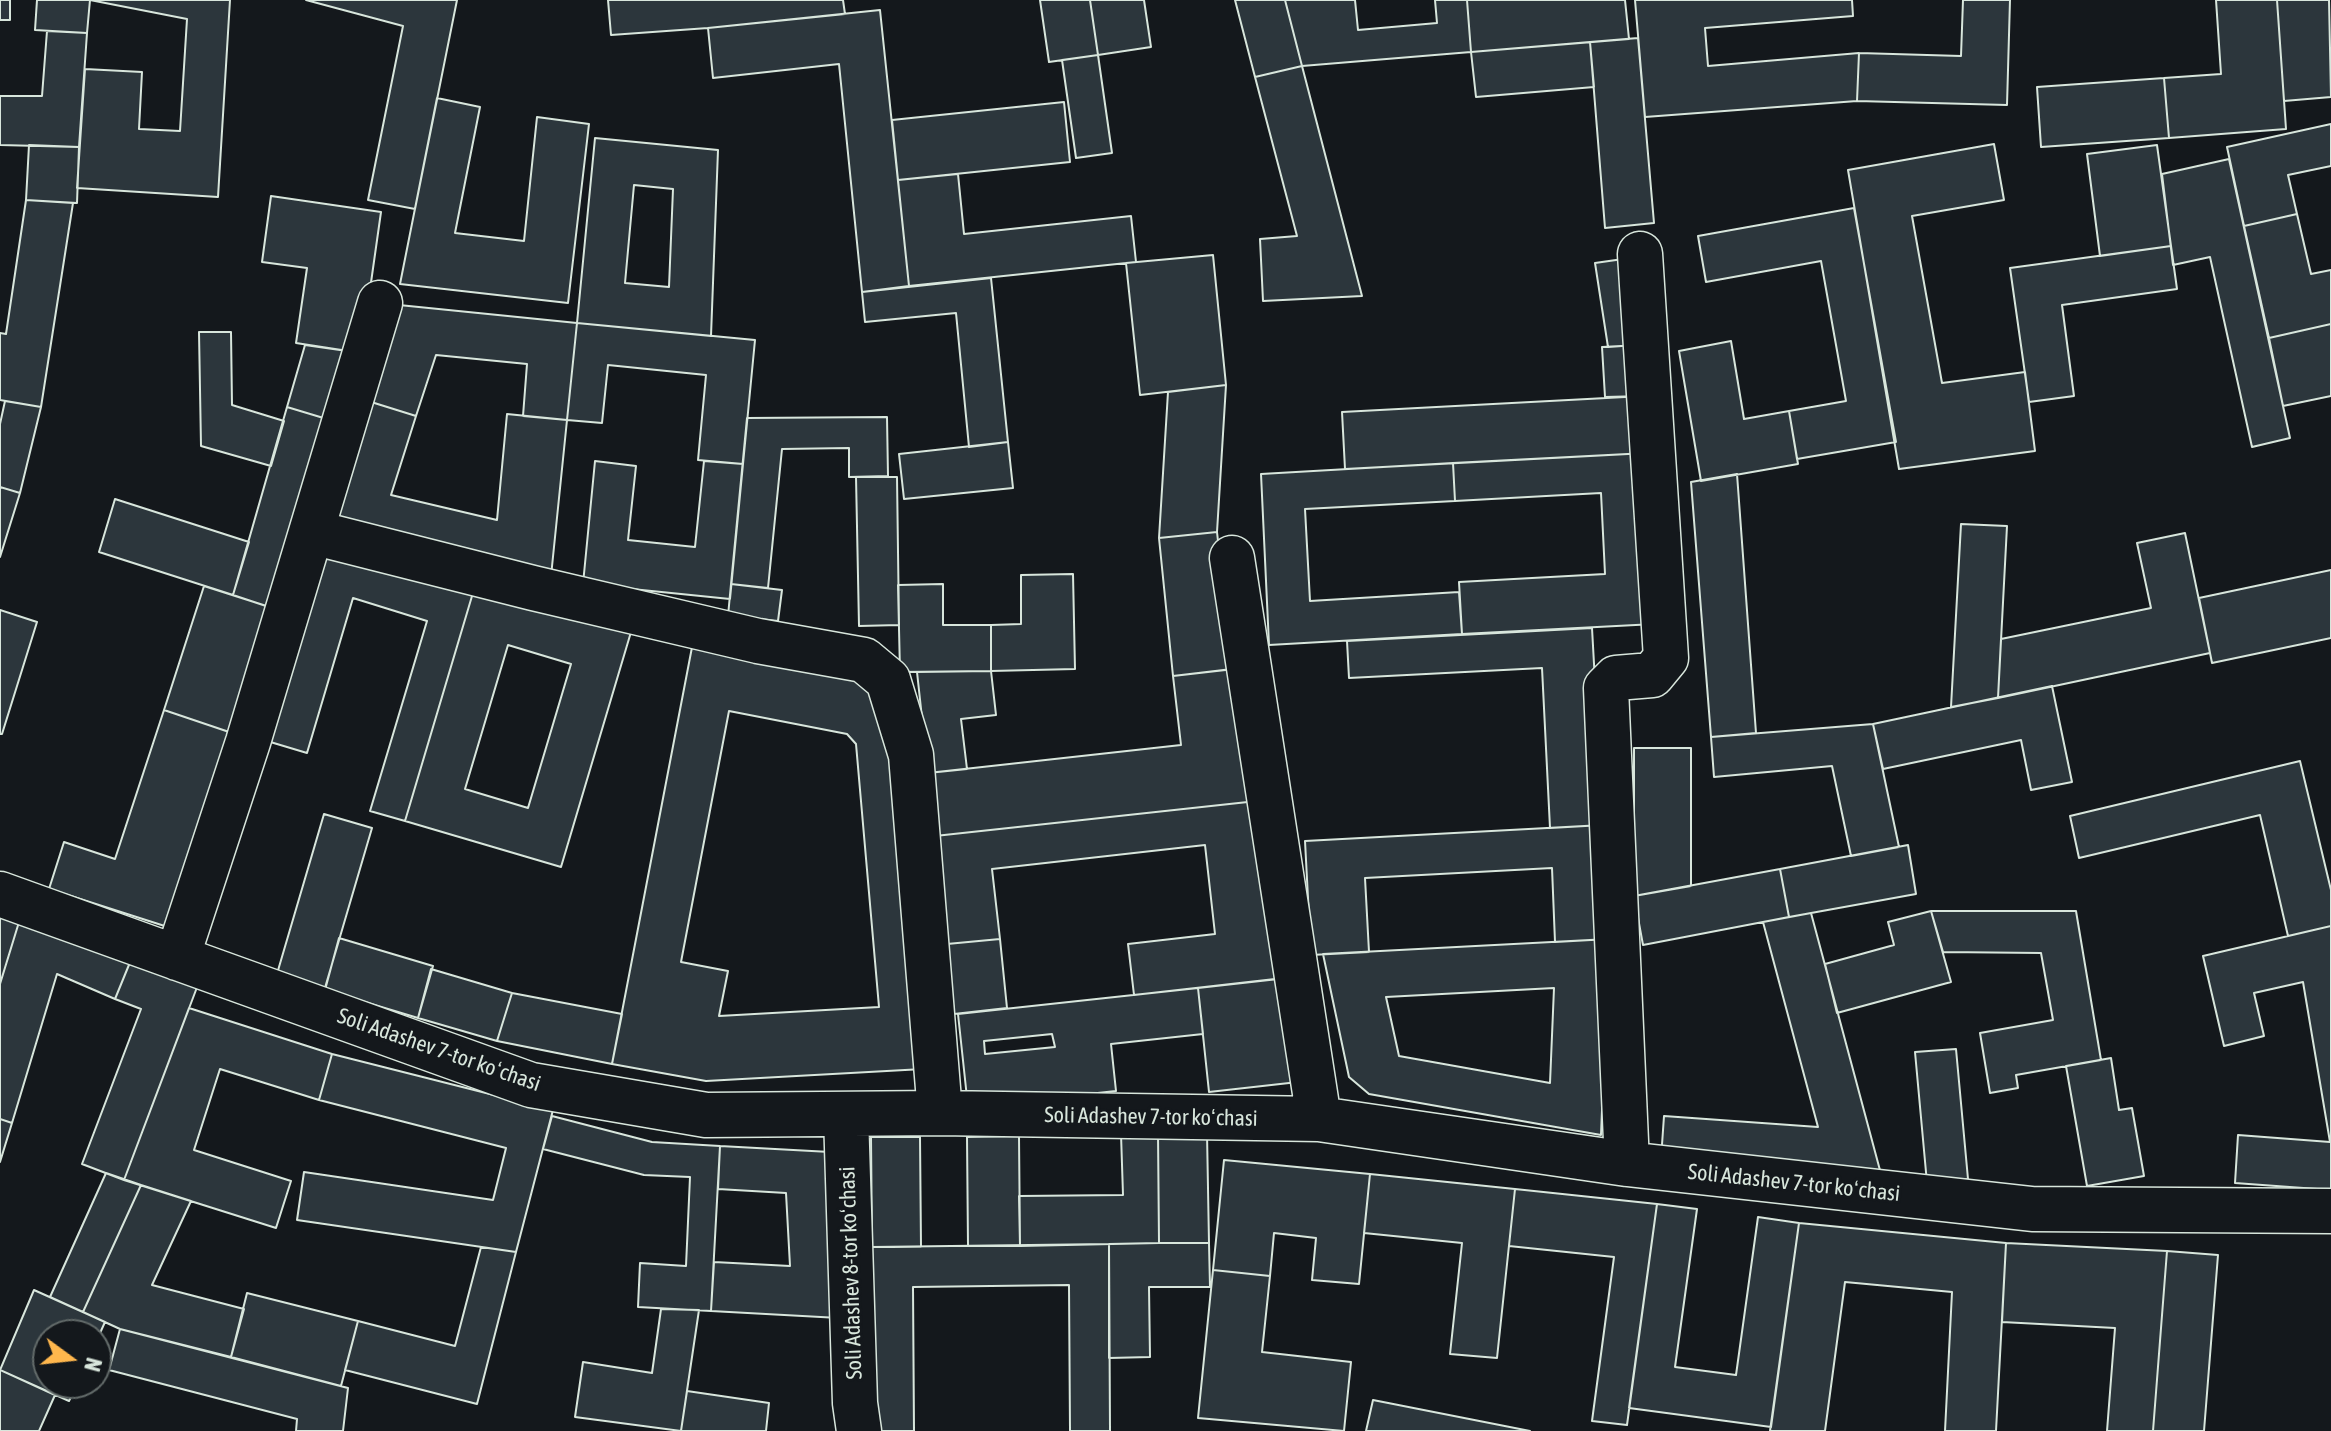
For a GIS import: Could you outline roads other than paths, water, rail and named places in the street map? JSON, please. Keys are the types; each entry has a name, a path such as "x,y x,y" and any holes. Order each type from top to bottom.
{"street":[{"path":"1627,1164 1606,688 1616,678 1652,675 1666,658 1640,254"},
{"path":"177,958 248,742 380,303"},
{"path":"312,532 758,641 864,660 888,680 911,755 940,1113"},
{"path":"1232,558 1319,1119"},
{"name":"Soli Adashev 7-tor koʻchasi","path":"0,894 531,1085 706,1115 940,1113 1319,1119 1627,1164 2032,1209 2331,1211"},
{"name":"Soli Adashev 8-tor koʻchasi","path":"846,1115 855,1403 859,1431"}]}
